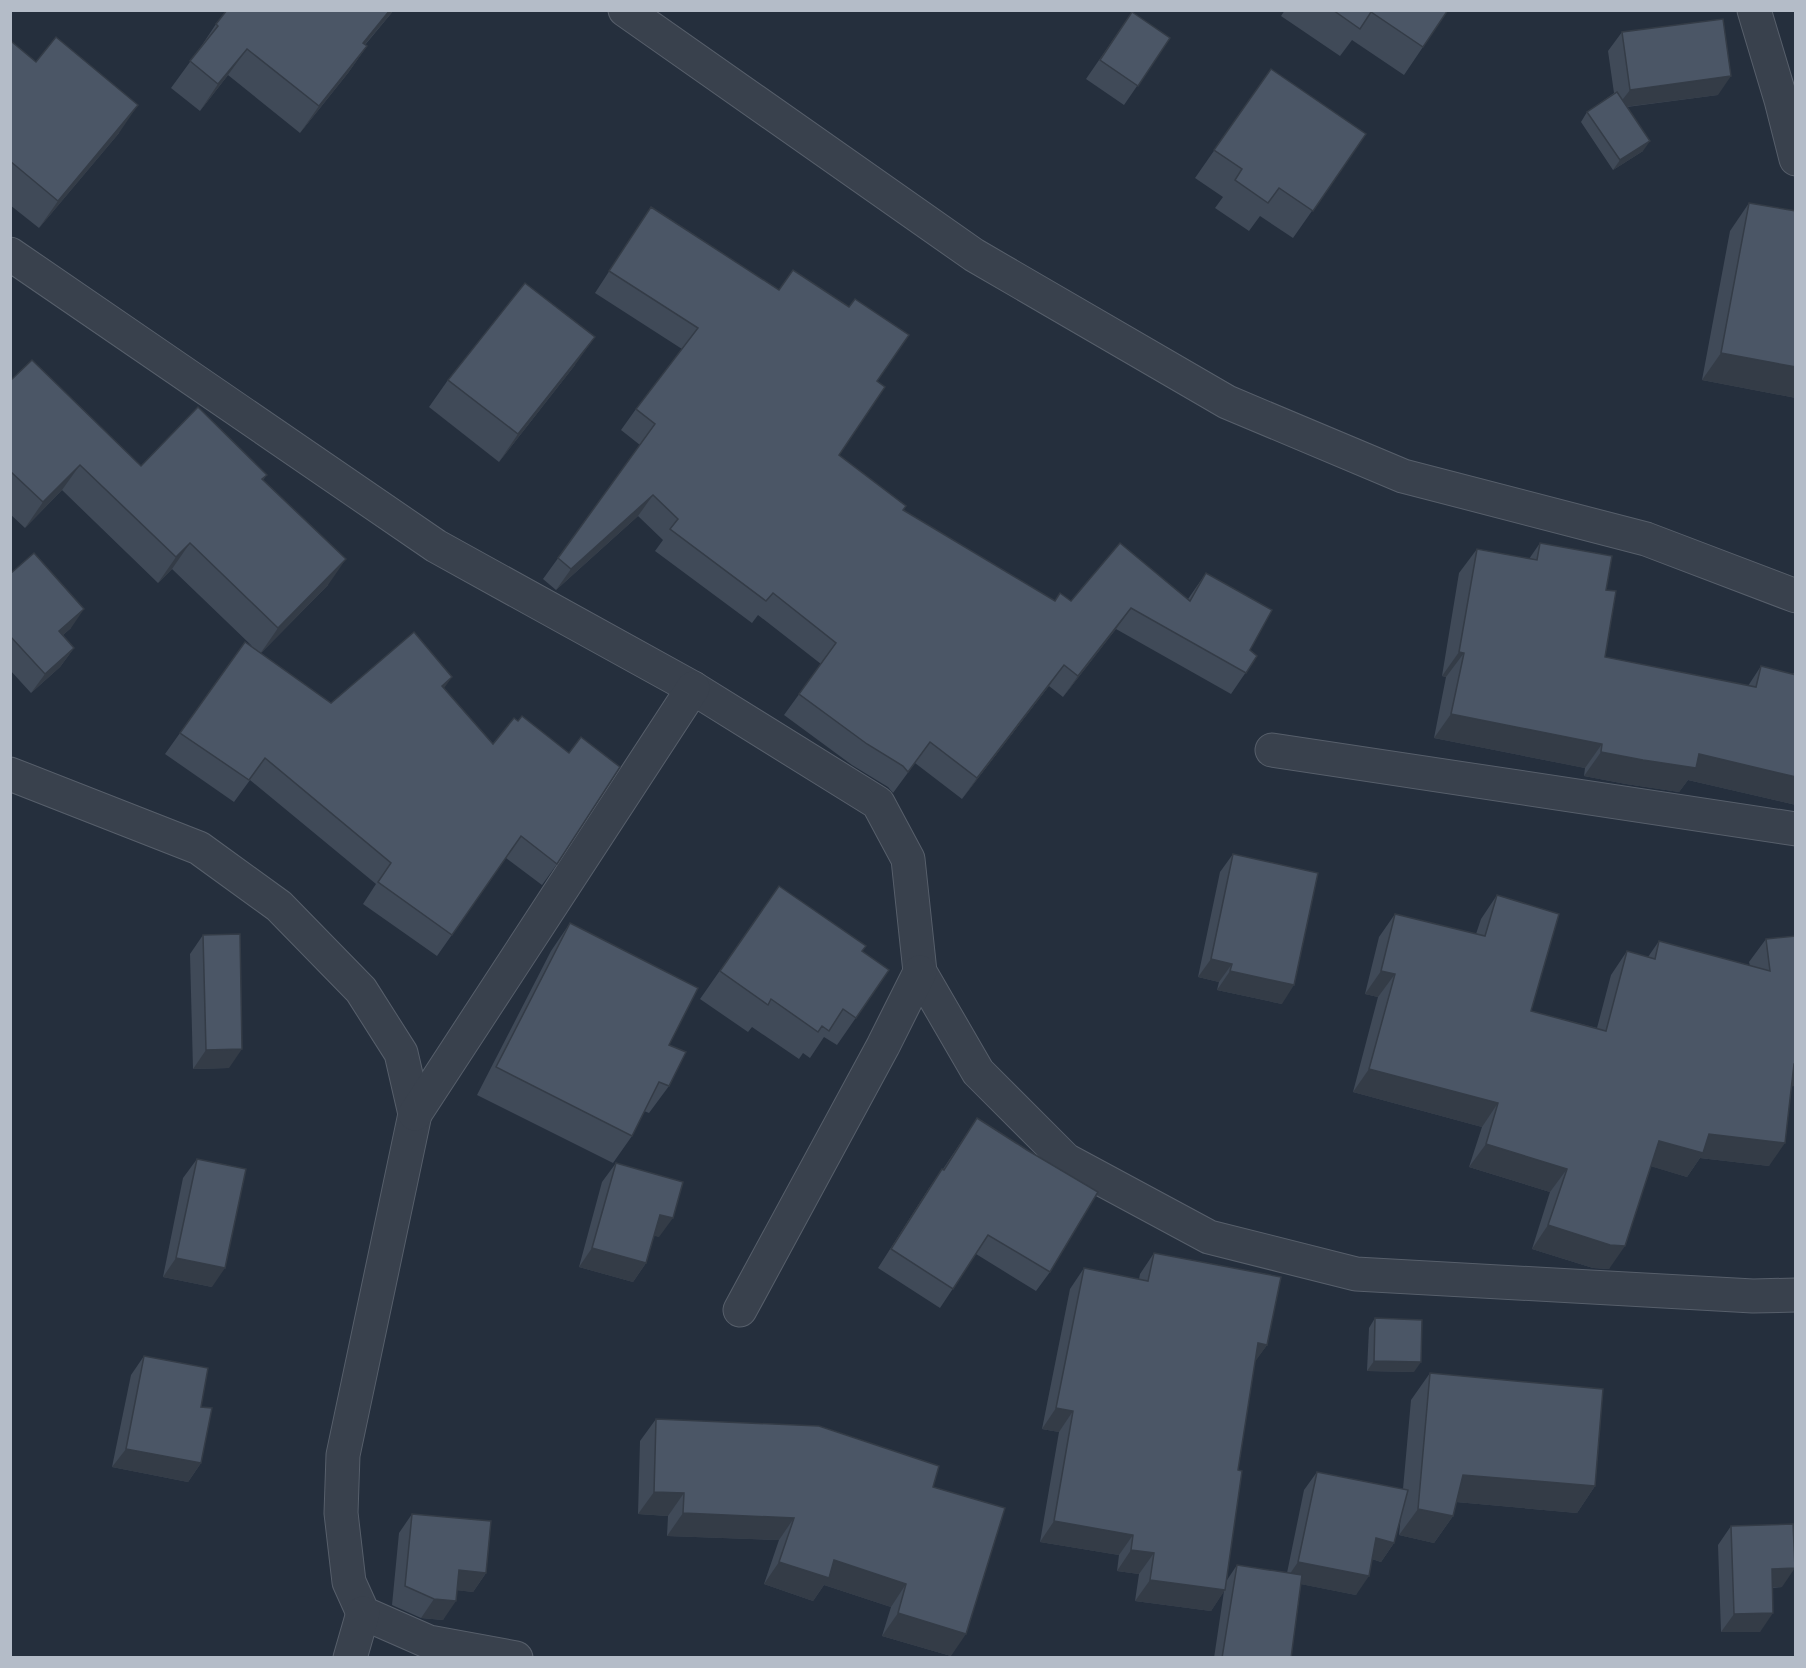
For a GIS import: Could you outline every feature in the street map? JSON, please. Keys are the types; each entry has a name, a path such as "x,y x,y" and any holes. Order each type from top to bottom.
{"street":[{"path":"625,10 974,255 1227,402 1403,476 1646,539 1796,596"},
{"path":"1754,10 1796,159"},
{"path":"10,254 436,546 693,688 878,802 908,859 920,972 978,1072 1066,1160 1209,1237 1356,1275 1753,1296 1796,1295"},
{"path":"350,1658 363,1613 349,1582 341,1514 343,1455 415,1114 693,688"},
{"path":"1272,750 1796,829"},
{"path":"10,774 199,848 279,906 361,990 402,1053 415,1114"},
{"path":"740,1310 883,1046 920,972"},
{"path":"363,1613 429,1641 516,1658"}],"building":[{"path":"227,10 390,10 363,43 367,46 319,106 247,49 218,84 190,61 218,26 216,24"},
{"path":"1333,10 1448,10 1423,47 1371,12 1360,29"},
{"path":"1132,12 1170,38 1138,86 1100,60"},
{"path":"1723,19 1731,76 1630,90 1622,32"},
{"path":"56,37 138,105 58,201 10,161 10,44 12,42 36,62"},
{"path":"1271,69 1366,134 1313,211 1279,188 1268,203 1235,180 1242,169 1214,150"},
{"path":"1617,92 1650,141 1620,160 1587,112"},
{"path":"1749,203 1796,211 1796,367 1721,353"},
{"path":"651,207 779,290 793,270 849,307 855,299 909,335 877,381 885,387 839,455 906,506 903,510 1055,601 1060,593 1071,601 1120,543 1190,601 1206,573 1272,610 1250,650 1257,656 1246,673 1131,608 1078,676 1064,665 977,778 930,742 908,772 903,766 867,744 799,694 836,643 773,593 766,601 670,529 678,519 653,495 571,569 558,558 655,424 636,409 698,328 609,271"},
{"path":"525,283 595,337 518,434 448,380"},
{"path":"32,360 141,466 198,407 267,475 262,479 346,559 278,628 190,543 176,557 80,465 43,502 10,471 10,381"},
{"path":"1540,543 1612,556 1606,590 1616,591 1605,657 1756,687 1761,666 1796,675 1796,777 1699,754 1696,768 1643,760 1601,752 1602,744 1451,714 1464,653 1459,652 1477,549 1537,560"},
{"path":"34,553 84,609 59,631 74,648 45,674 10,636 10,574"},
{"path":"414,632 452,677 442,686 493,744 514,718 518,721 522,716 569,753 581,737 620,767 557,864 521,836 452,935 378,882 391,863 265,758 249,780 180,733 245,642 331,703"},
{"path":"1233,854 1318,873 1294,985 1230,971 1232,964 1211,959"},
{"path":"779,886 866,946 862,951 889,970 856,1018 843,1009 829,1031 822,1026 818,1032 771,999 768,1005 720,971"},
{"path":"1497,895 1559,914 1531,1011 1606,1031 1627,951 1655,959 1659,941 1770,971 1766,939 1796,936 1796,1064 1794,1064 1785,1143 1709,1134 1703,1153 1659,1141 1625,1246 1610,1245 1548,1225 1567,1169 1486,1144 1498,1103 1369,1069 1395,974 1381,971 1395,914 1485,936"},
{"path":"570,923 698,988 669,1045 686,1052 669,1086 659,1082 632,1136 496,1067"},
{"path":"240,934 242,1049 206,1050 203,935"},
{"path":"977,1118 1098,1192 1050,1272 988,1235 953,1289 891,1249"},
{"path":"197,1159 246,1169 225,1268 176,1258"},
{"path":"616,1163 683,1182 673,1218 660,1215 646,1263 592,1248"},
{"path":"1154,1253 1281,1277 1267,1345 1258,1343 1238,1470 1242,1471 1225,1590 1150,1580 1154,1553 1131,1550 1133,1535 1054,1521 1073,1411 1056,1408 1084,1268 1148,1281"},
{"path":"1375,1318 1422,1320 1421,1362 1374,1361"},
{"path":"144,1356 208,1368 201,1407 212,1408 201,1463 126,1449"},
{"path":"1430,1373 1603,1389 1595,1486 1463,1475 1453,1516 1418,1509"},
{"path":"656,1419 819,1426 939,1466 933,1487 1005,1508 966,1634 898,1613 906,1584 834,1560 829,1578 779,1562 794,1518 683,1513 684,1493 654,1492"},
{"path":"1317,1472 1408,1490 1394,1543 1376,1538 1369,1576 1298,1562"},
{"path":"412,1514 491,1521 486,1573 459,1570 456,1601 434,1599 405,1586"},
{"path":"1793,1524 1795,1568 1772,1569 1773,1613 1734,1614 1731,1526"},
{"path":"1237,1565 1302,1575 1291,1658 1222,1658"}]}
